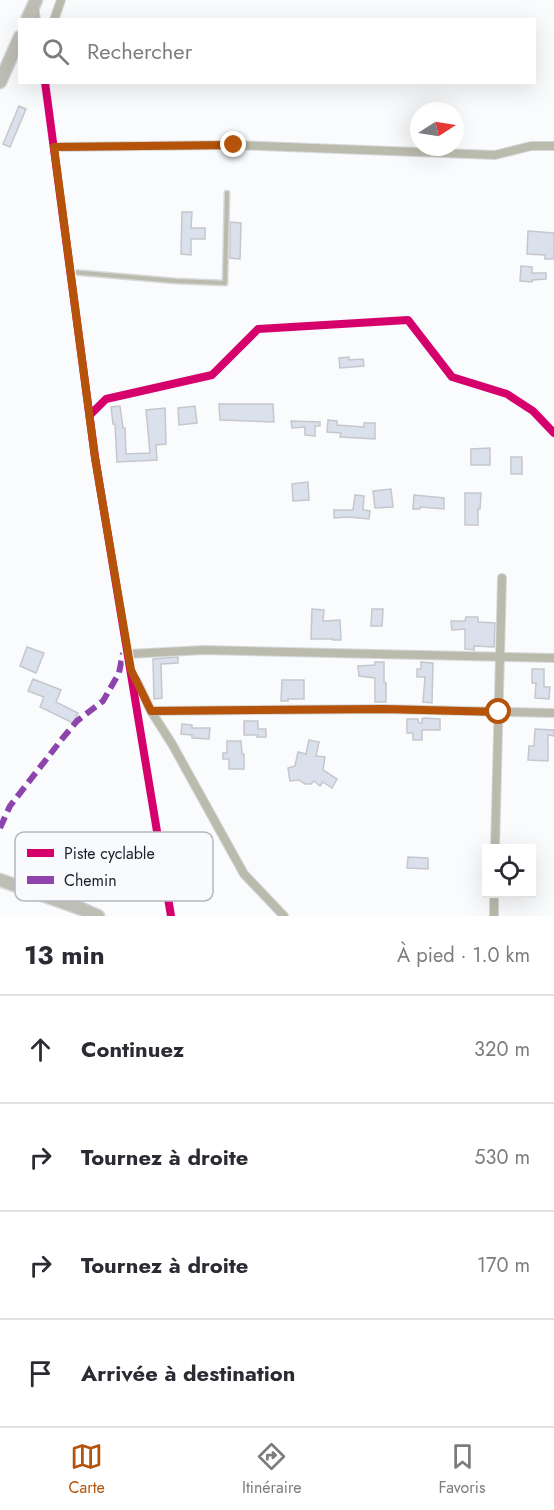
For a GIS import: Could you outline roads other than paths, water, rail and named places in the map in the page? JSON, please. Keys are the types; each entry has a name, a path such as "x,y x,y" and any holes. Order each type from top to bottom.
{"main road":[{"path":"28,18 35,2"},
{"path":"0,82 18,42"},
{"path":"0,880 15,885"},
{"path":"59,901 98,916"}],"street":[{"path":"55,18 61,0"},
{"path":"35,2 36,18"},
{"path":"45,84 95,458 157,832"},
{"path":"54,147 234,145 495,155 531,146 554,146"},
{"path":"90,415 106,399 212,375 258,329 408,320 452,377 507,394 533,411 554,433"},
{"path":"495,844 502,578"},
{"path":"129,654 204,650 554,658"},
{"path":"131,670 151,711 172,744 244,874 284,916"},
{"path":"151,711 384,709 554,713"},
{"path":"494,898 494,916"},
{"path":"169,901 171,916"}],"lane":[{"path":"70,272 225,283 227,192"}]}
